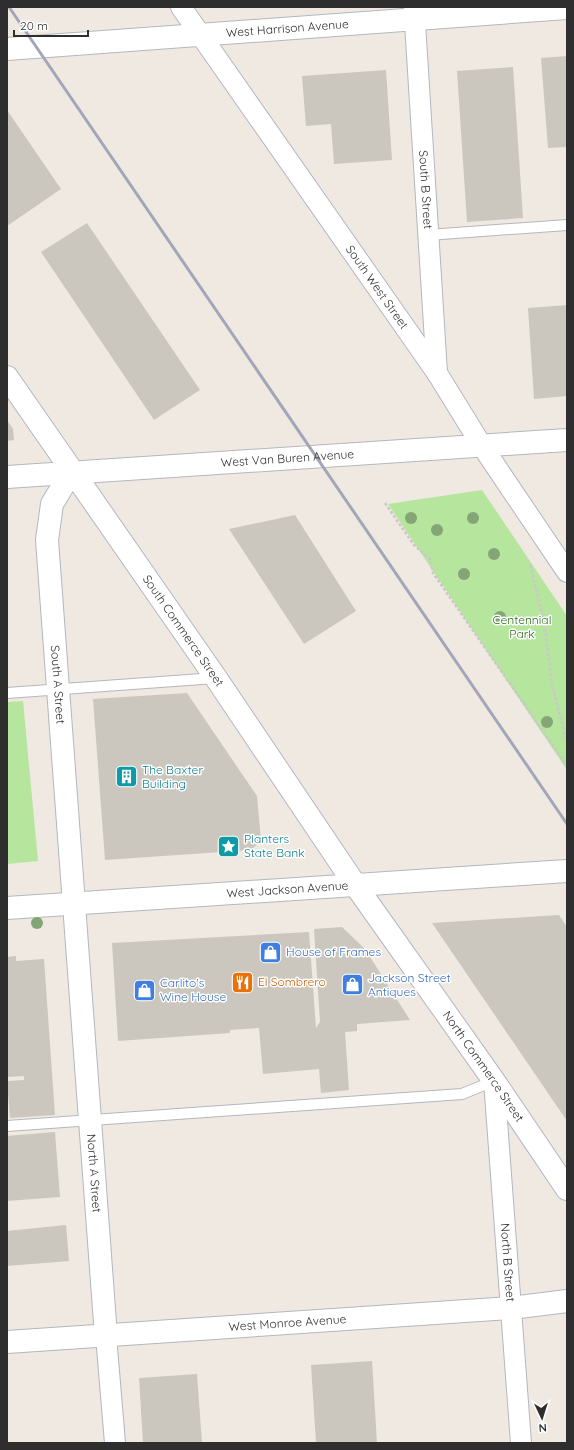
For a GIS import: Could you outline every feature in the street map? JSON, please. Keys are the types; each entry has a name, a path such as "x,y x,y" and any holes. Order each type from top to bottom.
{"street":[{"name":"South West Street","path":"181,7 437,373 482,446 567,572"},
{"name":"West Harrison Avenue","path":"7,49 200,35 414,13 567,8"},
{"name":"South B Street","path":"414,13 437,373"},
{"name":"South Commerce Street","path":"7,377 216,678 356,886"},
{"name":"West Van Buren Avenue","path":"7,477 567,440"},
{"name":"South A Street","path":"72,472 52,504 47,540 57,690 75,903"},
{"name":"West Jackson Avenue","path":"7,908 567,871"},
{"name":"North Commerce Street","path":"356,886 494,1081 567,1189"},
{"name":"North A Street","path":"75,903 115,1443"},
{"name":"North B Street","path":"494,1081 521,1443"},
{"name":"West Monroe Avenue","path":"7,1342 511,1308 567,1301"}],"lane":[{"path":"428,235 567,225"},
{"path":"7,693 216,678"},
{"path":"7,1126 462,1094 494,1081"}],"path":[{"path":"385,503 414,545 430,559 433,573 567,766"},
{"path":"530,565 545,627 552,684 567,742"}],"green space":[{"name":"Centennial Park","path":"482,490 567,616 567,770 388,504"},
{"path":"23,701 38,861 7,864 7,702"}],"building":[{"path":"567,56 567,147 548,148 541,58"},
{"path":"513,67 523,218 467,222 457,71"},
{"path":"386,70 392,160 334,164 331,124 306,126 302,76"},
{"path":"7,110 61,189 7,226"},
{"path":"87,223 200,390 154,420 41,252"},
{"path":"567,305 567,396 534,399 528,308"},
{"path":"7,420 13,429 14,440 7,441"},
{"path":"295,515 356,611 304,644 229,529"},
{"path":"187,693 257,796 261,841 251,850 105,860 93,699"},
{"path":"559,915 567,927 567,1121 432,923"},
{"path":"342,927 365,949 410,1020 357,1024 357,1031 345,1032 349,1090 321,1093 319,1069 263,1074 259,1028 230,1030 230,1033 118,1041 112,943 309,932 316,1028 320,1022 314,929"},
{"path":"16,956 16,961 44,959 55,1115 10,1118 7,1081 24,1080 24,1076 7,1077 7,957"},
{"path":"55,1132 60,1197 7,1201 7,1136"},
{"path":"66,1225 69,1261 7,1266 7,1231"},
{"path":"372,1361 377,1443 316,1443 311,1365"},
{"path":"197,1374 202,1443 143,1443 139,1378"}],"railway":[{"path":"9,7 567,824"}],"place":[{"name":"The Baxter Building","path":"127,777"},
{"name":"Planters State Bank","path":"229,846"},
{"name":"House of Frames","path":"270,952"},
{"name":"El Sombrero","path":"243,982"},
{"name":"Jackson Street Antiques","path":"353,985"},
{"name":"Carlito's Wine House","path":"144,990"}]}
